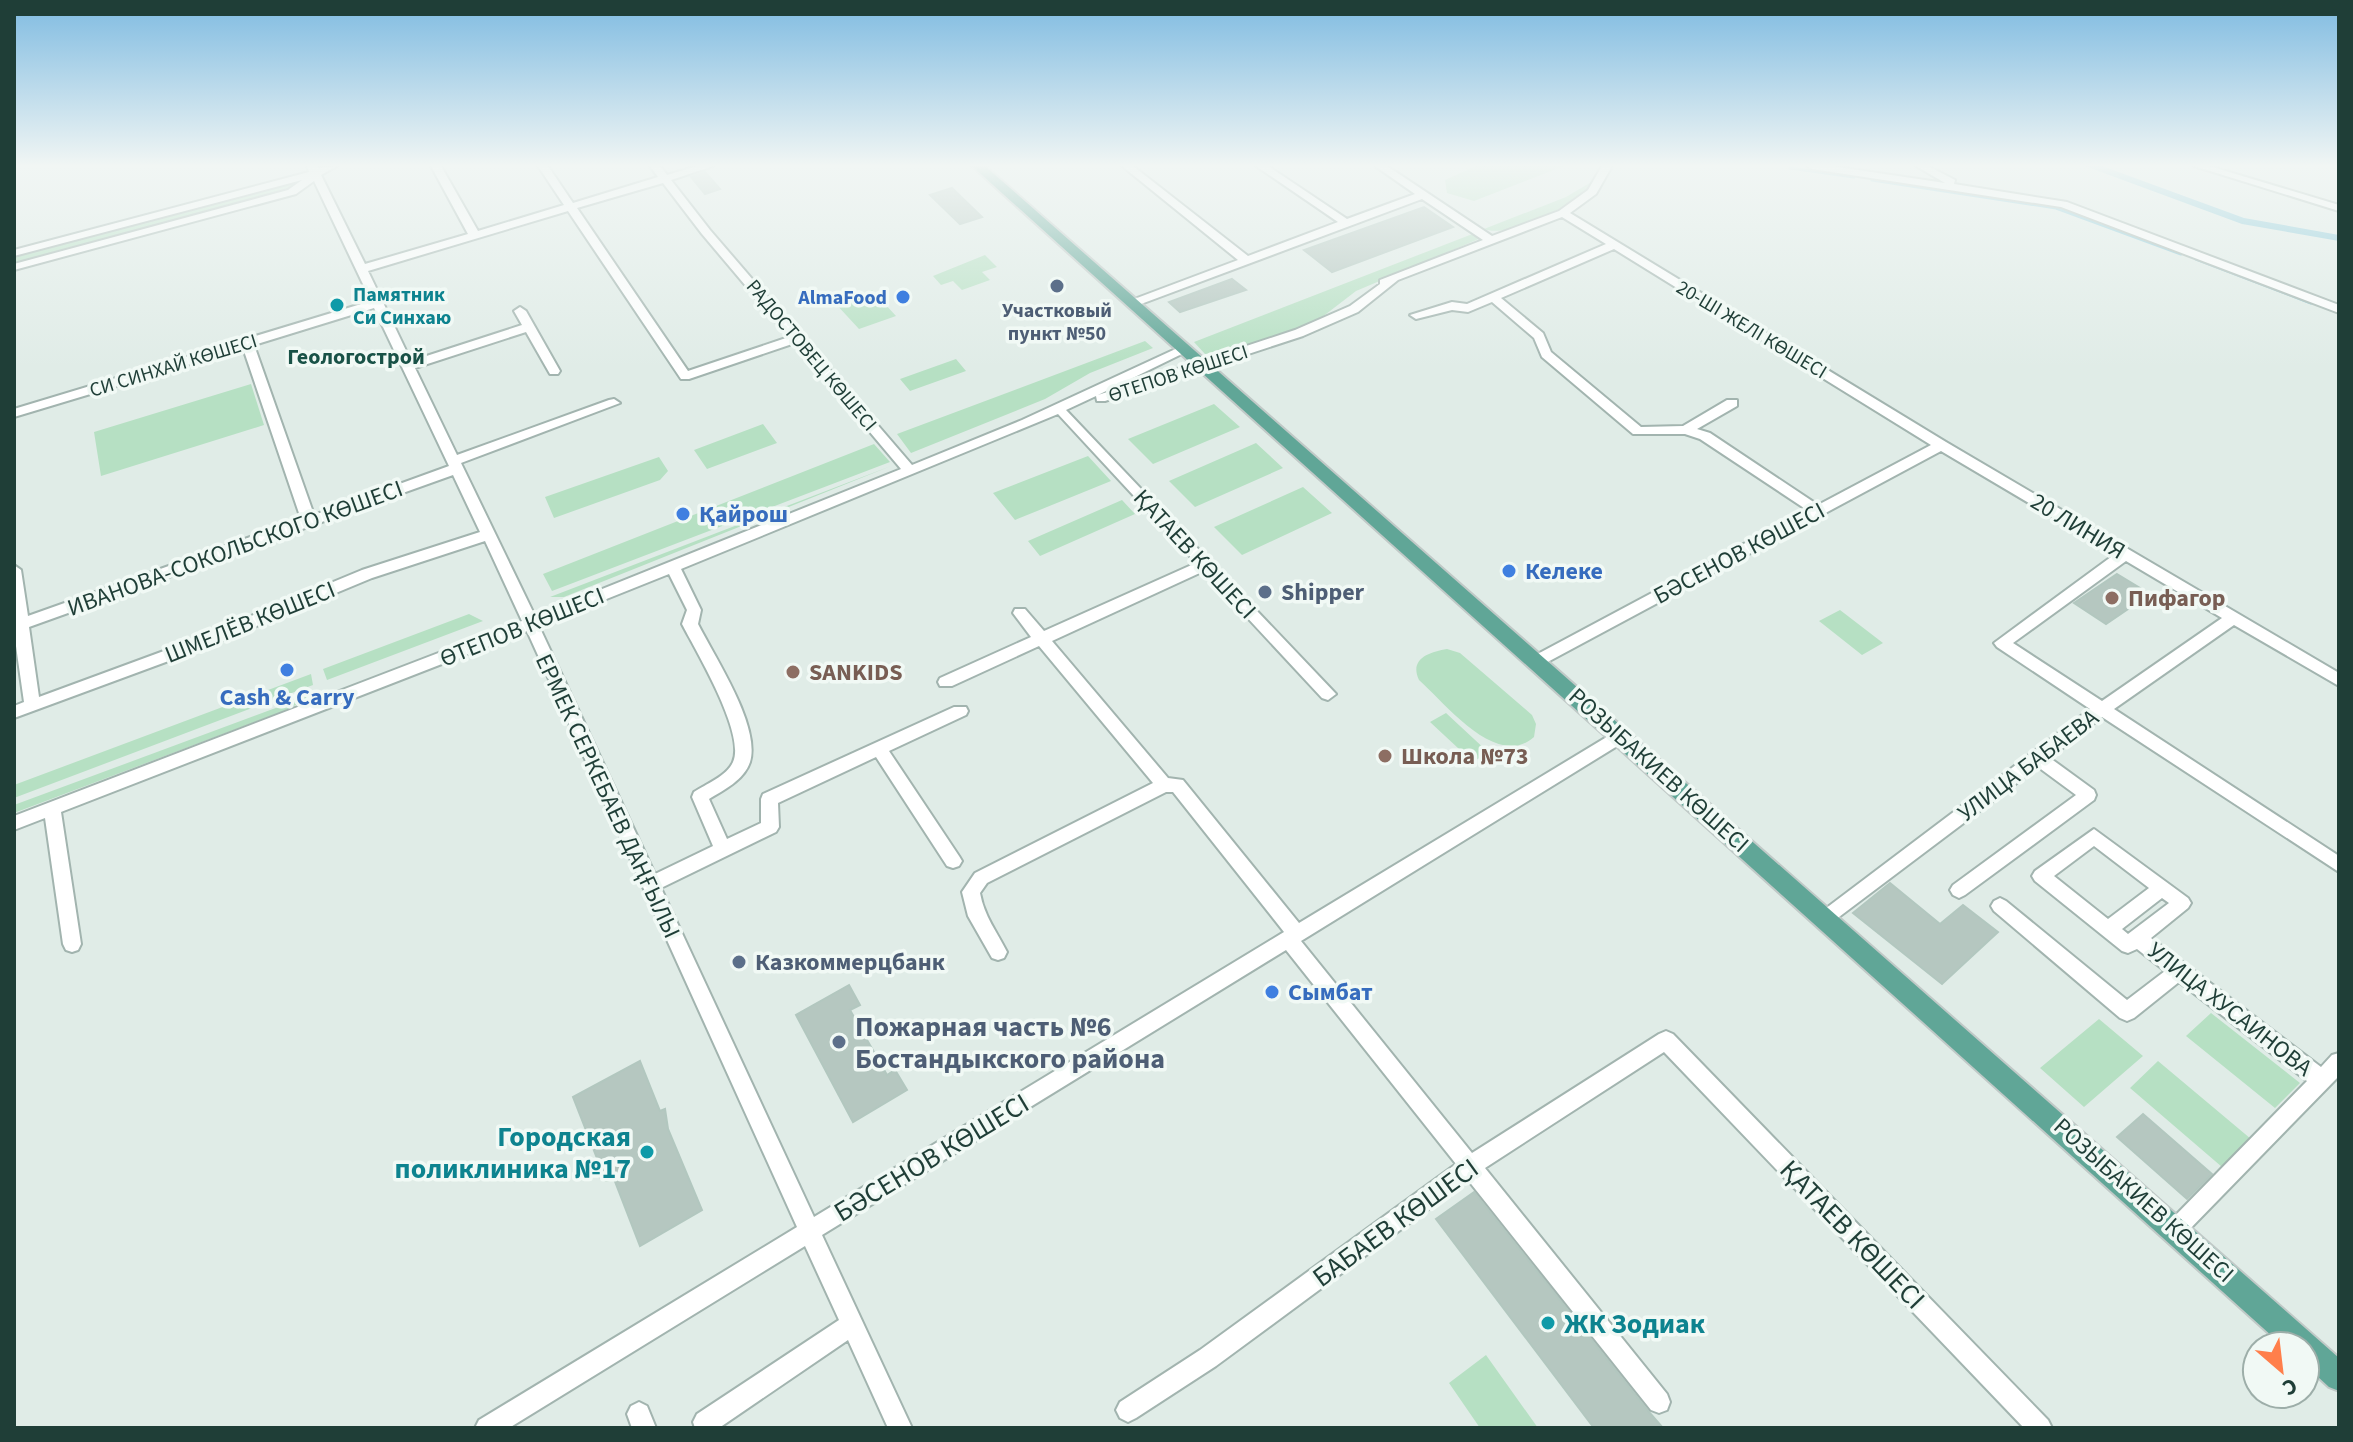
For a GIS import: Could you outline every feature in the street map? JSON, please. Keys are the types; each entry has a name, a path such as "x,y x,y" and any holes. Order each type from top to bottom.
{"main road":[{"name":"РОЗЫБАКИЕВ КӨШЕСІ","path":"1054,233 2338,1376"}],"street":[{"path":"14,253 90,233"},
{"path":"14,267 142,233"},
{"name":"ЕРМЕК СЕРКЕБАЕВ ДАҢҒЫЛЫ","path":"344,233 530,624 900,1428"},
{"path":"361,269 484,233"},
{"path":"590,233 685,376 799,338"},
{"name":"РАДОСТОВЕЦ КӨШЕСІ","path":"712,233 909,470"},
{"path":"1212,233 1246,260"},
{"path":"1133,303 1318,233"},
{"path":"1481,233 1492,241"},
{"name":"ӨТЕПОВ КӨШЕСІ","path":"1027,423 1204,366 1327,320 1362,305 1393,280 1512,233"},
{"name":"20-ШІ ЖЕЛІ КӨШЕСІ","path":"1595,233 1941,445"},
{"path":"2140,233 2339,309"},
{"path":"1416,315 1452,306 1468,308 1614,245"},
{"path":"1493,297 1539,336 1546,354 1638,431 1686,430 1705,436 1818,511"},
{"name":"СИ СИНХАЙ КӨШЕСІ","path":"14,413 378,303"},
{"path":"520,311 554,371"},
{"path":"407,366 529,327"},
{"path":"247,343 309,521"},
{"name":"ӨТЕПОВ КӨШЕСІ","path":"14,823 530,624 1027,423 1186,349"},
{"name":"ИВАНОВА-СОКОЛЬСКОГО КӨШЕСІ","path":"18,626 309,521 614,403"},
{"path":"1686,430 1732,403"},
{"name":"ҚАТАЕВ КӨШЕСІ","path":"1064,413 1328,694"},
{"name":"БӘСЕНОВ КӨШЕСІ","path":"1537,661 1941,445"},
{"name":"20 ЛИНИЯ","path":"1941,445 2339,680"},
{"name":"ШМЕЛЁВ КӨШЕСІ","path":"14,712 196,645 367,574 488,535"},
{"path":"2125,554 2002,643 2339,865"},
{"path":"946,682 1205,565"},
{"path":"672,566 694,610 690,624 743,739 742,762 726,780 700,797 723,849"},
{"path":"14,570 18,626 32,705"},
{"path":"1020,613 1164,785"},
{"name":"УЛИЦА БАБАЕВА","path":"1827,918 2103,708 2233,618"},
{"path":"649,885 770,827 769,799 960,711"},
{"name":"БӘСЕНОВ КӨШЕСІ","path":"496,1425 808,1231 1621,736"},
{"path":"879,749 953,861"},
{"path":"1959,890 2088,795 2037,757"},
{"path":"998,952 976,918 972,902 971,892 981,878 1164,785 1177,785 1470,1166 1659,1402"},
{"path":"52,809 72,944"},
{"path":"2137,938 2182,903 2094,836 2041,876 2108,929 2162,888"},
{"path":"2000,906 2127,1012 2180,970"},
{"name":"УЛИЦА ХУСАИНОВА","path":"2108,929 2128,945 2137,938 2322,1080"},
{"name":"ҚАТАЕВ КӨШЕСІ","path":"1666,1040 2040,1428"},
{"name":"БАБАЕВ КӨШЕСІ","path":"1128,1410 1208,1358 1470,1166 1666,1040"},
{"path":"2176,1229 2339,1062"},
{"path":"707,1428 705,1422 852,1325"}],"green space":[{"path":"93,233 130,233 14,264 14,254"},
{"path":"1474,233 1481,238 1356,291 1317,321 1239,349 1205,354 1194,342"},
{"path":"985,255 997,267 982,272 990,280 962,290 953,281 941,285 933,276"},
{"path":"872,290 896,316 859,329 835,303"},
{"path":"1145,341 1153,348 1090,373 1045,399 911,453 897,434"},
{"path":"956,359 966,371 910,391 900,379"},
{"path":"251,384 264,425 101,476 94,432"},
{"path":"1214,404 1240,427 1153,464 1128,439"},
{"path":"763,424 777,443 707,469 694,450"},
{"path":"1256,443 1283,468 1195,507 1169,481"},
{"path":"874,444 890,462 552,591 543,574"},
{"path":"1088,456 1111,481 1015,520 993,493"},
{"path":"659,457 668,471 660,480 554,518 545,497"},
{"path":"891,466 564,597 550,597"},
{"path":"1303,487 1332,513 1242,555 1214,527"},
{"path":"1122,500 1135,514 1040,556 1028,541"},
{"path":"1840,610 1883,643 1862,655 1819,621"},
{"path":"469,614 483,621 327,680 323,669"},
{"path":"1447,649 1460,653 1532,715 1536,724 1534,737 1520,745 1504,745 1488,740 1457,717 1419,680 1417,667 1422,658"},
{"path":"311,674 313,685 14,798 14,785"},
{"path":"327,689 284,711 14,813 14,805"},
{"path":"1446,713 1488,752 1473,762 1430,722"},
{"path":"2211,1013 2300,1083 2275,1108 2186,1036"},
{"path":"2099,1019 2143,1056 2084,1107 2040,1068"},
{"path":"2158,1061 2251,1139 2222,1167 2130,1088"},
{"path":"1486,1355 1538,1428 1480,1428 1449,1383"}],"water":[{"path":"2295,233 2329,233 2339,235 2339,241"}],"building":[{"path":"1351,233 1436,233 1332,272 1304,250"},
{"path":"1232,279 1246,290 1180,312 1169,302"},
{"name":"Пифагор","path":"2117,574 2150,594 2106,624 2074,603"},
{"path":"1890,883 1940,924 1963,905 1998,932 1942,984 1853,913"},
{"name":"Пожарная часть №6 Бостандыкского района","path":"849,985 860,1005 850,1010 887,1075 895,1070 907,1090 853,1122 796,1015"},
{"name":"Городская поликлиника №17","path":"640,1061 660,1111 665,1109 668,1129 702,1210 640,1246 614,1179 606,1181 598,1176 600,1166 573,1097"},
{"path":"2143,1114 2212,1174 2187,1199 2117,1137"},
{"name":"ЖК Зодиак","path":"1474,1192 1663,1428 1594,1428 1436,1219"}],"waterway":[{"path":"2125,233 2181,254"},
{"path":"2196,259 2311,303"}],"place":[{"name":"Участковый пункт №50","path":"1057,286"},
{"name":"AlmaFood","path":"903,297"},
{"name":"Памятник Си Синхаю","path":"337,305"},
{"name":"Қайрош","path":"683,514"},
{"name":"Келеке","path":"1509,571"},
{"name":"Shipper","path":"1265,592"},
{"name":"Пифагор","path":"2112,598"},
{"name":"Cash & Carry","path":"287,670"},
{"name":"SANKIDS","path":"793,672"},
{"name":"Школа №73","path":"1385,756"},
{"name":"Казкоммерцбанк","path":"739,962"},
{"name":"Сымбат","path":"1272,992"},
{"name":"Пожарная часть №6 Бостандыкского района","path":"839,1042"},
{"name":"Городская поликлиника №17","path":"647,1152"},
{"name":"ЖК Зодиак","path":"1548,1323"}],"district":[{"name":"Геологострой","path":"356,356"}]}
